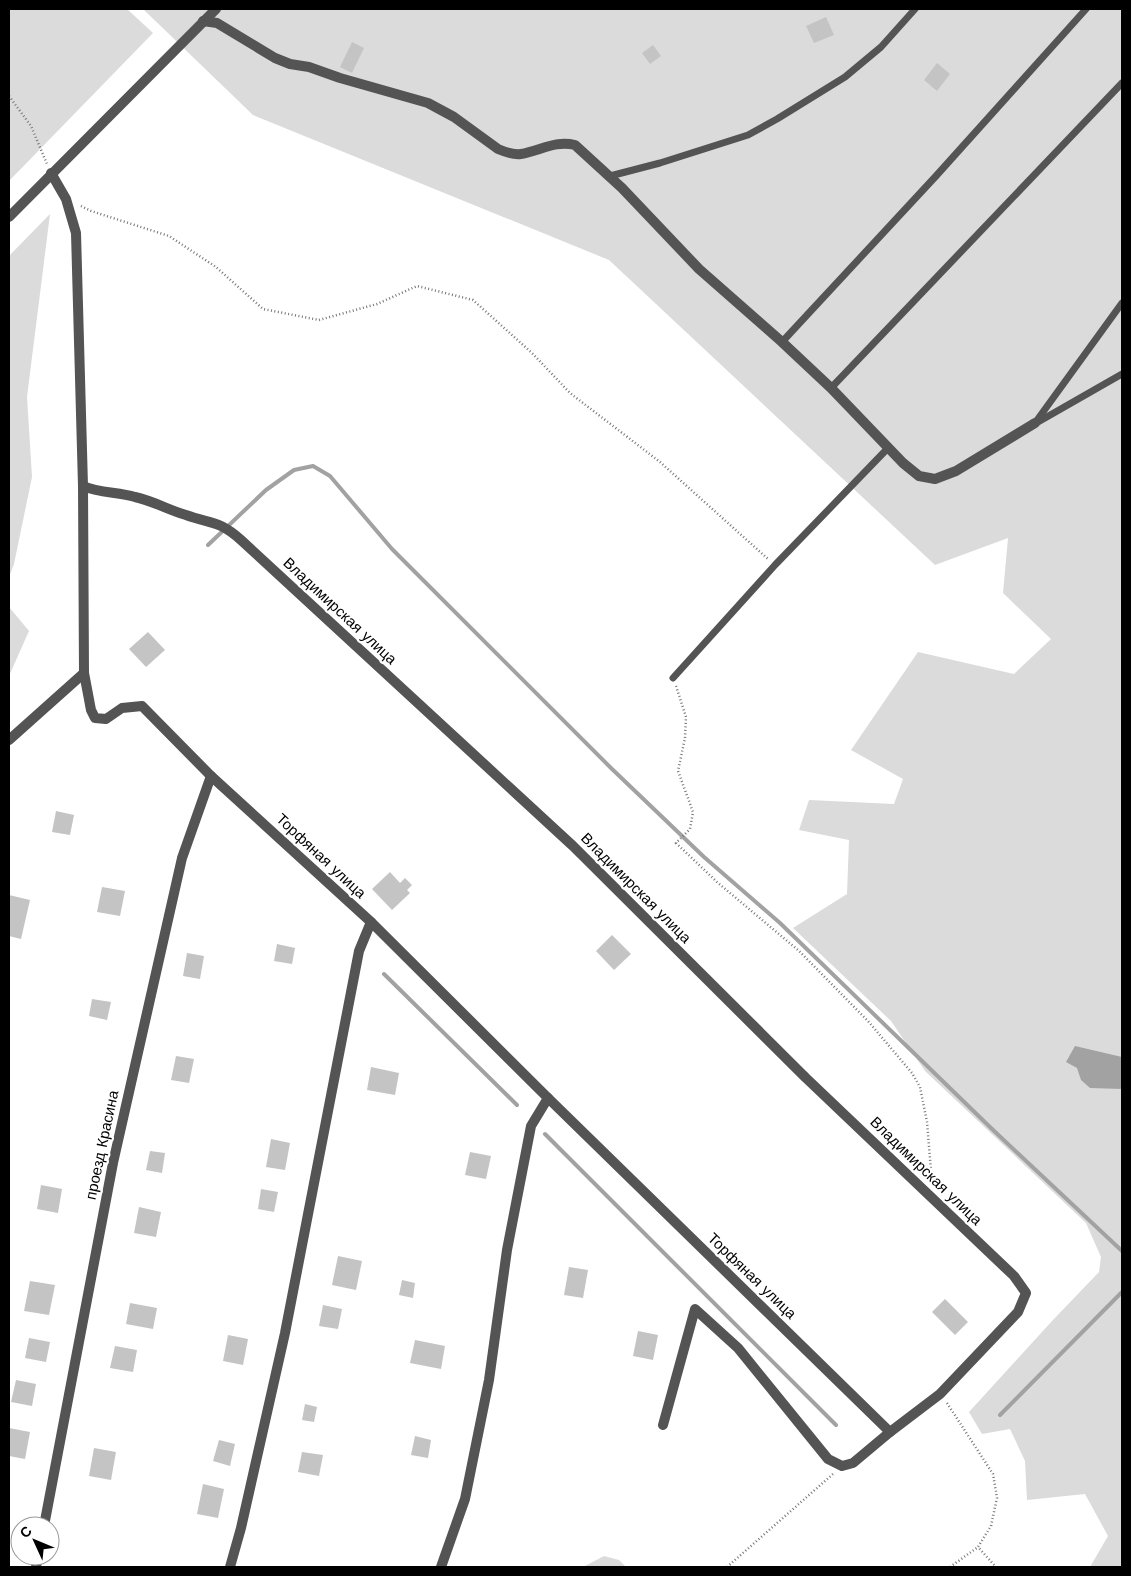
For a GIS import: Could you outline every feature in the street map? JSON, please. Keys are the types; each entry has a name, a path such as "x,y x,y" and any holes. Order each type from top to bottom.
{"street":[{"path":"9,217 216,9"},
{"path":"203,22 217,23 275,58 290,64 309,67 428,104 454,117 498,150 519,155 556,144 566,143 575,145 610,176 699,269 831,388 919,476 935,480 956,471 1035,423"},
{"path":"9,740 84,674 83,486 76,233 66,199 51,174"},
{"name":"Владимирская улица","path":"83,486 92,490 137,497 188,516 228,528 573,846 806,1078 1014,1276 1026,1293 1018,1312 940,1394"},
{"name":"Торфяная улица","path":"84,674 90,710 94,718 106,719 122,708 142,706 211,776 370,922 890,1432"},
{"name":"проезд Красина","path":"46,1516 113,1164 182,858 211,776"},
{"path":"230,1567 242,1528 285,1333 359,951 370,922"},
{"path":"441,1567 466,1499 489,1380 507,1250 531,1126 548,1098"},
{"path":"663,1425 695,1309 738,1348 828,1459 842,1466 853,1463 940,1394"}],"lane":[{"path":"610,176 644,168 748,135 845,77 881,47 916,9"},
{"path":"782,342 936,176 1086,9"},
{"path":"831,388 1122,83"},
{"path":"1035,423 1122,303"},
{"path":"1035,423 1122,374"},
{"path":"673,678 775,565 889,448"}],"path":[{"path":"9,96 31,126 51,174"},
{"path":"66,199 90,211 169,236 216,267 264,309 320,320 377,304 417,286 473,300 532,353 570,393 660,462 775,565"},
{"path":"673,678 686,717 686,738 678,771 693,812 690,829 676,844 716,882 798,950 868,1021 912,1073 920,1088 927,1122 931,1171 941,1190"},
{"path":"940,1394 993,1474 997,1498 991,1526 978,1547 950,1567"},
{"path":"726,1567 842,1466"},
{"path":"978,1547 996,1567"}],"shaded area":[{"path":"9,9 127,9 153,33 9,181"},
{"path":"143,9 1122,9 1122,1567 1090,1567 1108,1536 1085,1494 1027,1500 1025,1461 1010,1429 982,1434 969,1412 1099,1272 1101,1257 1086,1223 925,1071 891,1021 793,928 847,894 849,840 799,830 809,800 894,804 903,779 851,750 918,652 1014,674 1051,639 1003,593 1008,538 935,565 609,260 253,115"},
{"path":"50,214 27,397 32,477 14,564 9,577 9,256"},
{"path":"9,607 29,631 9,676"},
{"path":"1075,1046 1122,1057 1122,1089 1090,1088 1081,1080 1077,1068 1066,1062"},
{"path":"604,1556 619,1560 626,1567 583,1567"}],"building":[{"path":"826,17 834,35 814,43 806,26"},
{"path":"352,42 364,48 352,73 340,67"},
{"path":"653,45 661,56 650,64 642,53"},
{"path":"937,63 950,74 937,91 924,80"},
{"path":"148,632 165,650 146,667 129,649"},
{"path":"56,811 74,815 70,835 52,832"},
{"path":"390,872 400,883 405,878 412,885 407,890 410,893 392,910 372,889"},
{"path":"102,887 125,891 120,916 97,912"},
{"path":"9,895 30,900 21,939 9,936"},
{"path":"612,935 631,954 614,970 596,951"},
{"path":"277,944 295,948 292,964 274,961"},
{"path":"187,953 204,956 200,979 183,976"},
{"path":"92,999 111,1002 107,1020 89,1016"},
{"path":"176,1056 194,1059 189,1083 171,1080"},
{"path":"371,1067 399,1073 395,1095 367,1090"},
{"path":"271,1139 290,1143 285,1170 266,1167"},
{"path":"150,1151 165,1153 162,1173 146,1170"},
{"path":"470,1152 491,1156 486,1179 465,1175"},
{"path":"41,1185 62,1189 58,1213 37,1209"},
{"path":"261,1189 278,1192 274,1212 258,1209"},
{"path":"139,1207 161,1212 156,1237 134,1233"},
{"path":"338,1256 362,1261 356,1290 332,1285"},
{"path":"569,1267 588,1270 583,1298 564,1295"},
{"path":"402,1280 415,1283 413,1298 399,1295"},
{"path":"30,1281 55,1285 49,1315 24,1311"},
{"path":"945,1299 968,1322 955,1335 932,1312"},
{"path":"130,1303 157,1308 153,1329 126,1324"},
{"path":"323,1305 342,1309 338,1329 319,1326"},
{"path":"638,1331 658,1335 653,1360 633,1356"},
{"path":"228,1335 248,1339 243,1365 223,1361"},
{"path":"29,1338 50,1342 46,1362 25,1358"},
{"path":"415,1340 445,1346 441,1369 410,1363"},
{"path":"115,1346 137,1350 133,1372 110,1368"},
{"path":"16,1380 36,1384 32,1406 11,1402"},
{"path":"305,1404 317,1407 314,1422 302,1420"},
{"path":"9,1428 30,1432 25,1459 9,1456"},
{"path":"415,1436 431,1440 428,1458 411,1455"},
{"path":"219,1440 235,1444 230,1466 213,1461"},
{"path":"94,1448 116,1452 111,1480 89,1476"},
{"path":"302,1452 323,1455 319,1476 298,1472"},
{"path":"203,1484 224,1489 218,1518 197,1514"}],"waterway":[{"path":"208,545 266,490 294,470 313,466 330,476 392,549 612,769 704,857 780,923 992,1129 1122,1251"},
{"path":"384,974 517,1105"},
{"path":"545,1134 836,1425"},
{"path":"1000,1415 1122,1292"}]}
